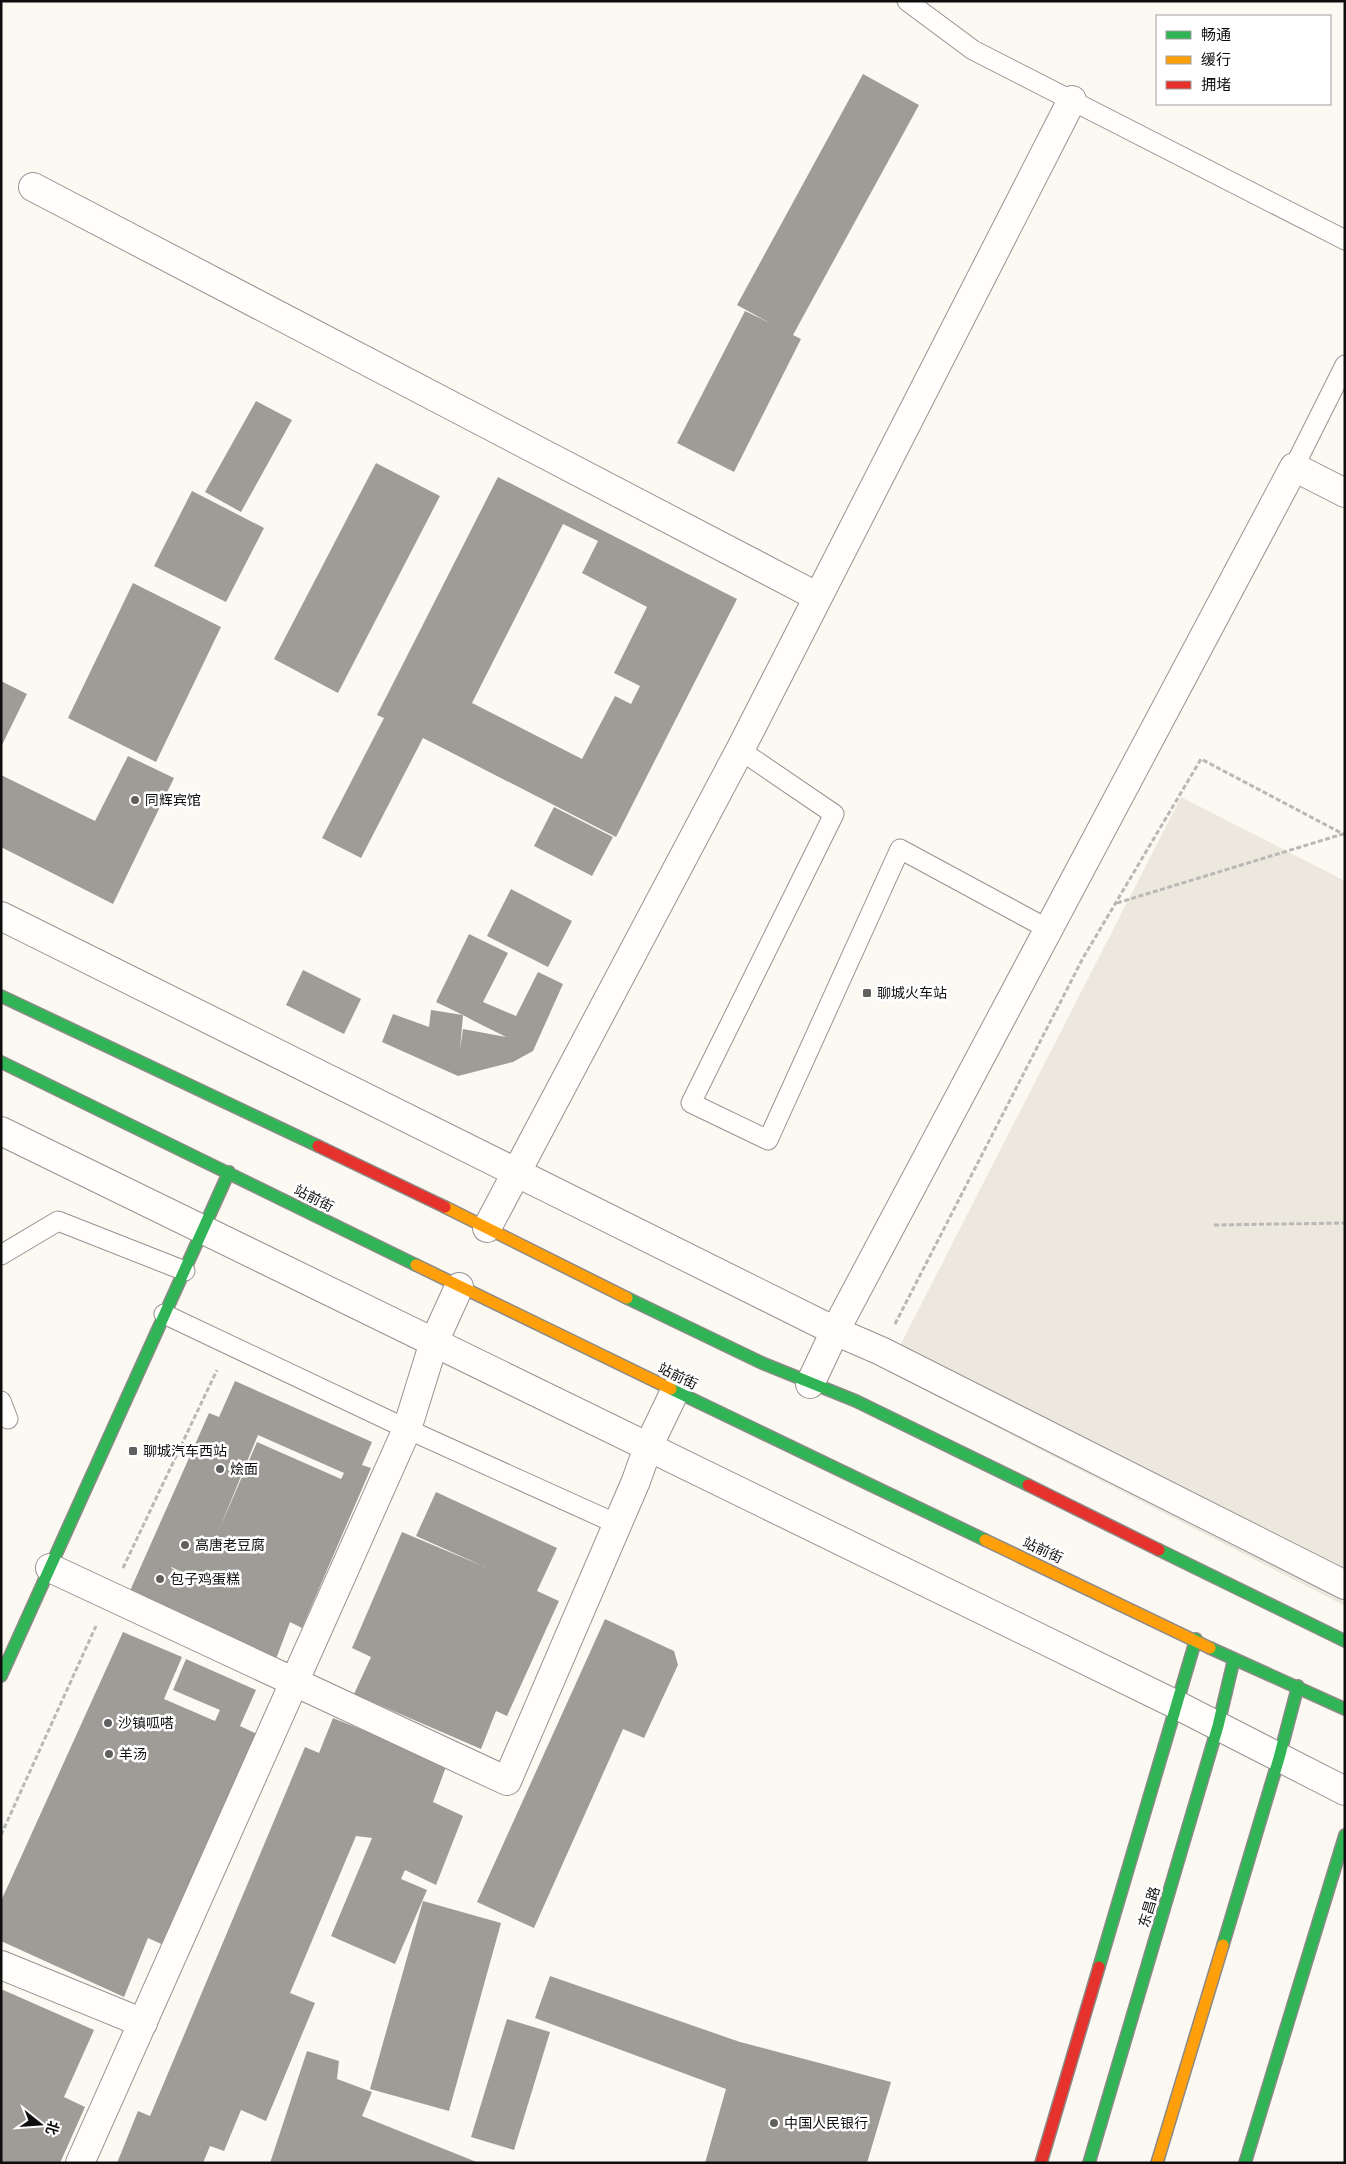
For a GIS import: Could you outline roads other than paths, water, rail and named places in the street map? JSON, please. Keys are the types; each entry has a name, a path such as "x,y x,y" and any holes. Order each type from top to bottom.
{"main road":[{"path":"1,996 486,1228 603,1287 810,1384 856,1401 1345,1641"},
{"name":"站前街","path":"1,1062 675,1391 1196,1639 1234,1659 1298,1686 1345,1709"},
{"path":"1,1676 229,1172"},
{"path":"1041,2163 1196,1639"},
{"name":"东昌路","path":"1089,2163 1218,1726 1234,1659"},
{"path":"1157,2163 1279,1758 1298,1686"},
{"path":"1245,2163 1345,1835"}],"street":[{"path":"486,1228 518,1172 740,750 1072,100"},
{"path":"33,188 818,597"},
{"path":"810,1384 835,1331 1294,467 1345,493"},
{"path":"1,916 835,1331 881,1351 1345,1585"},
{"path":"1,1131 1177,1705 1345,1792"},
{"path":"80,2163 407,1429 434,1342 459,1287"},
{"path":"50,1568 507,1781 636,1481 648,1447 675,1391"},
{"path":"1,1965 143,2023"}],"lane":[{"path":"907,1 973,50 1345,240"},
{"path":"1294,467 1345,365"},
{"path":"740,750 834,814 691,1103 768,1140 900,849 1048,929"},
{"path":"1,1255 58,1221 185,1272"},
{"path":"164,1314 407,1429 617,1524"},
{"path":"1,1401 8,1419"}],"place":[{"name":"同辉宾馆","path":"135,800"},
{"name":"聊城火车站","path":"867,993"},
{"name":"聊城汽车西站","path":"133,1451"},
{"name":"烩面","path":"220,1469"},
{"name":"高唐老豆腐","path":"185,1545"},
{"name":"包子鸡蛋糕","path":"160,1579"},
{"name":"沙镇呱嗒","path":"108,1723"},
{"name":"羊汤","path":"109,1754"},
{"name":"中国人民银行","path":"774,2123"}]}
